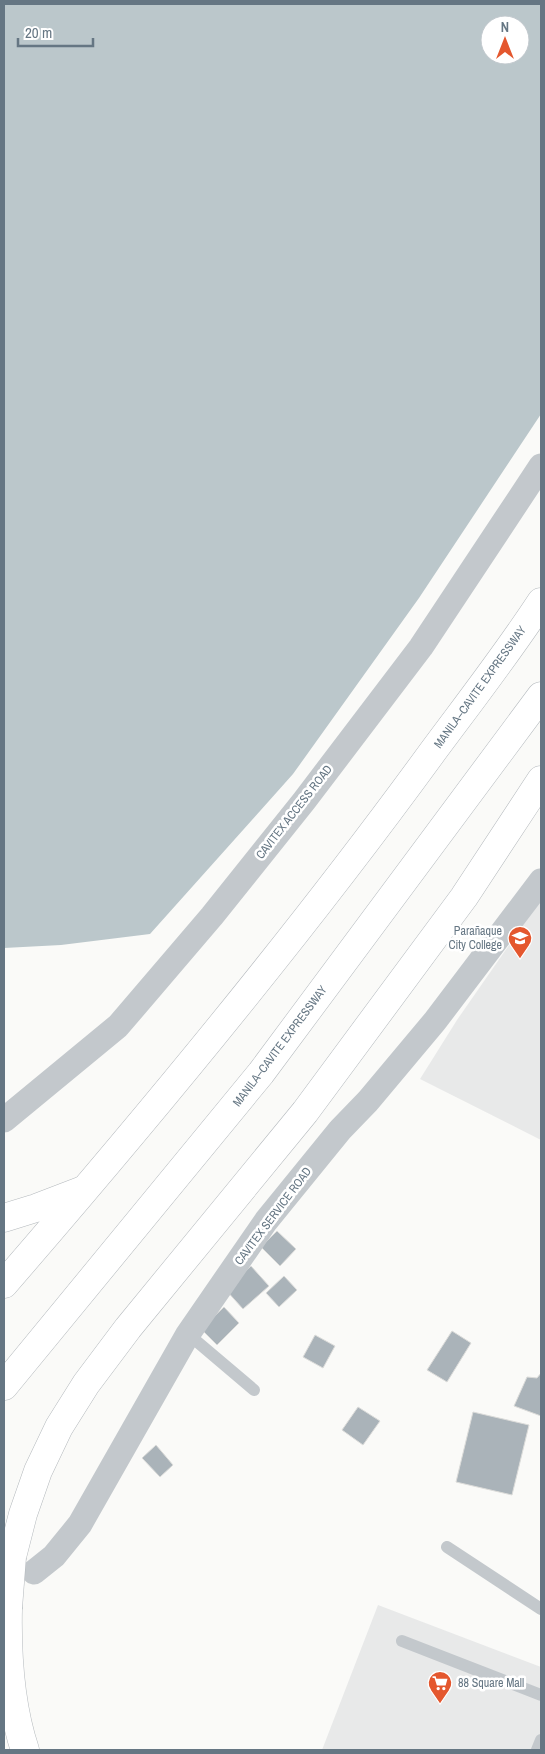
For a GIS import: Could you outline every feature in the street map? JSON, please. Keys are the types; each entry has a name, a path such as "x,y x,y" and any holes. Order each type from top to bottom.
{"highway":[{"name":"MANILA–CAVITE EXPRESSWAY","path":"4,1284 86,1189 305,923 384,819 541,602"},
{"name":"MANILA–CAVITE EXPRESSWAY","path":"4,1386 261,1073 541,696"},
{"path":"25,1750 16,1712 8,1658 8,1608 23,1565 22,1514 38,1471 59,1427 86,1384 123,1334 305,1112 464,897 541,780"},
{"path":"4,1218 86,1189"}],"street":[{"name":"CAVITEX ACCESS ROAD","path":"5,1118 118,1026 212,916 304,801 421,647 541,466"},
{"name":"CAVITEX SERVICE ROAD","path":"23,1565 54,1556 80,1524 188,1334 266,1221 340,1130 368,1101 435,1021 541,881"}],"lane":[{"path":"188,1334 254,1390"},
{"path":"447,1547 541,1609"},
{"path":"402,1641 541,1695"},
{"path":"537,1750 541,1740"}],"shaded area":[{"path":"4,4 541,4 541,414 419,598 293,774 150,934 61,945 4,948"},
{"name":"Parañaque City College","path":"541,899 541,1140 420,1079 457,1020"},
{"name":"88 Square Mall","path":"378,1605 541,1667 541,1750 322,1750"}],"building":[{"path":"277,1231 296,1249 280,1266 261,1247"},
{"path":"251,1266 269,1286 243,1309 225,1289"},
{"path":"284,1276 297,1290 279,1307 266,1293"},
{"path":"224,1307 239,1323 217,1345 201,1329"},
{"path":"452,1331 471,1343 447,1382 427,1370"},
{"path":"315,1335 335,1346 323,1368 303,1357"},
{"path":"541,1373 541,1416 514,1406 527,1377 537,1378"},
{"path":"358,1407 380,1421 363,1445 342,1430"},
{"path":"473,1412 529,1425 512,1495 456,1482"},
{"path":"156,1445 173,1465 160,1477 142,1458"}],"place":[{"name":"Parañaque City College","path":"520,959"},
{"name":"88 Square Mall","path":"440,1704"}]}
